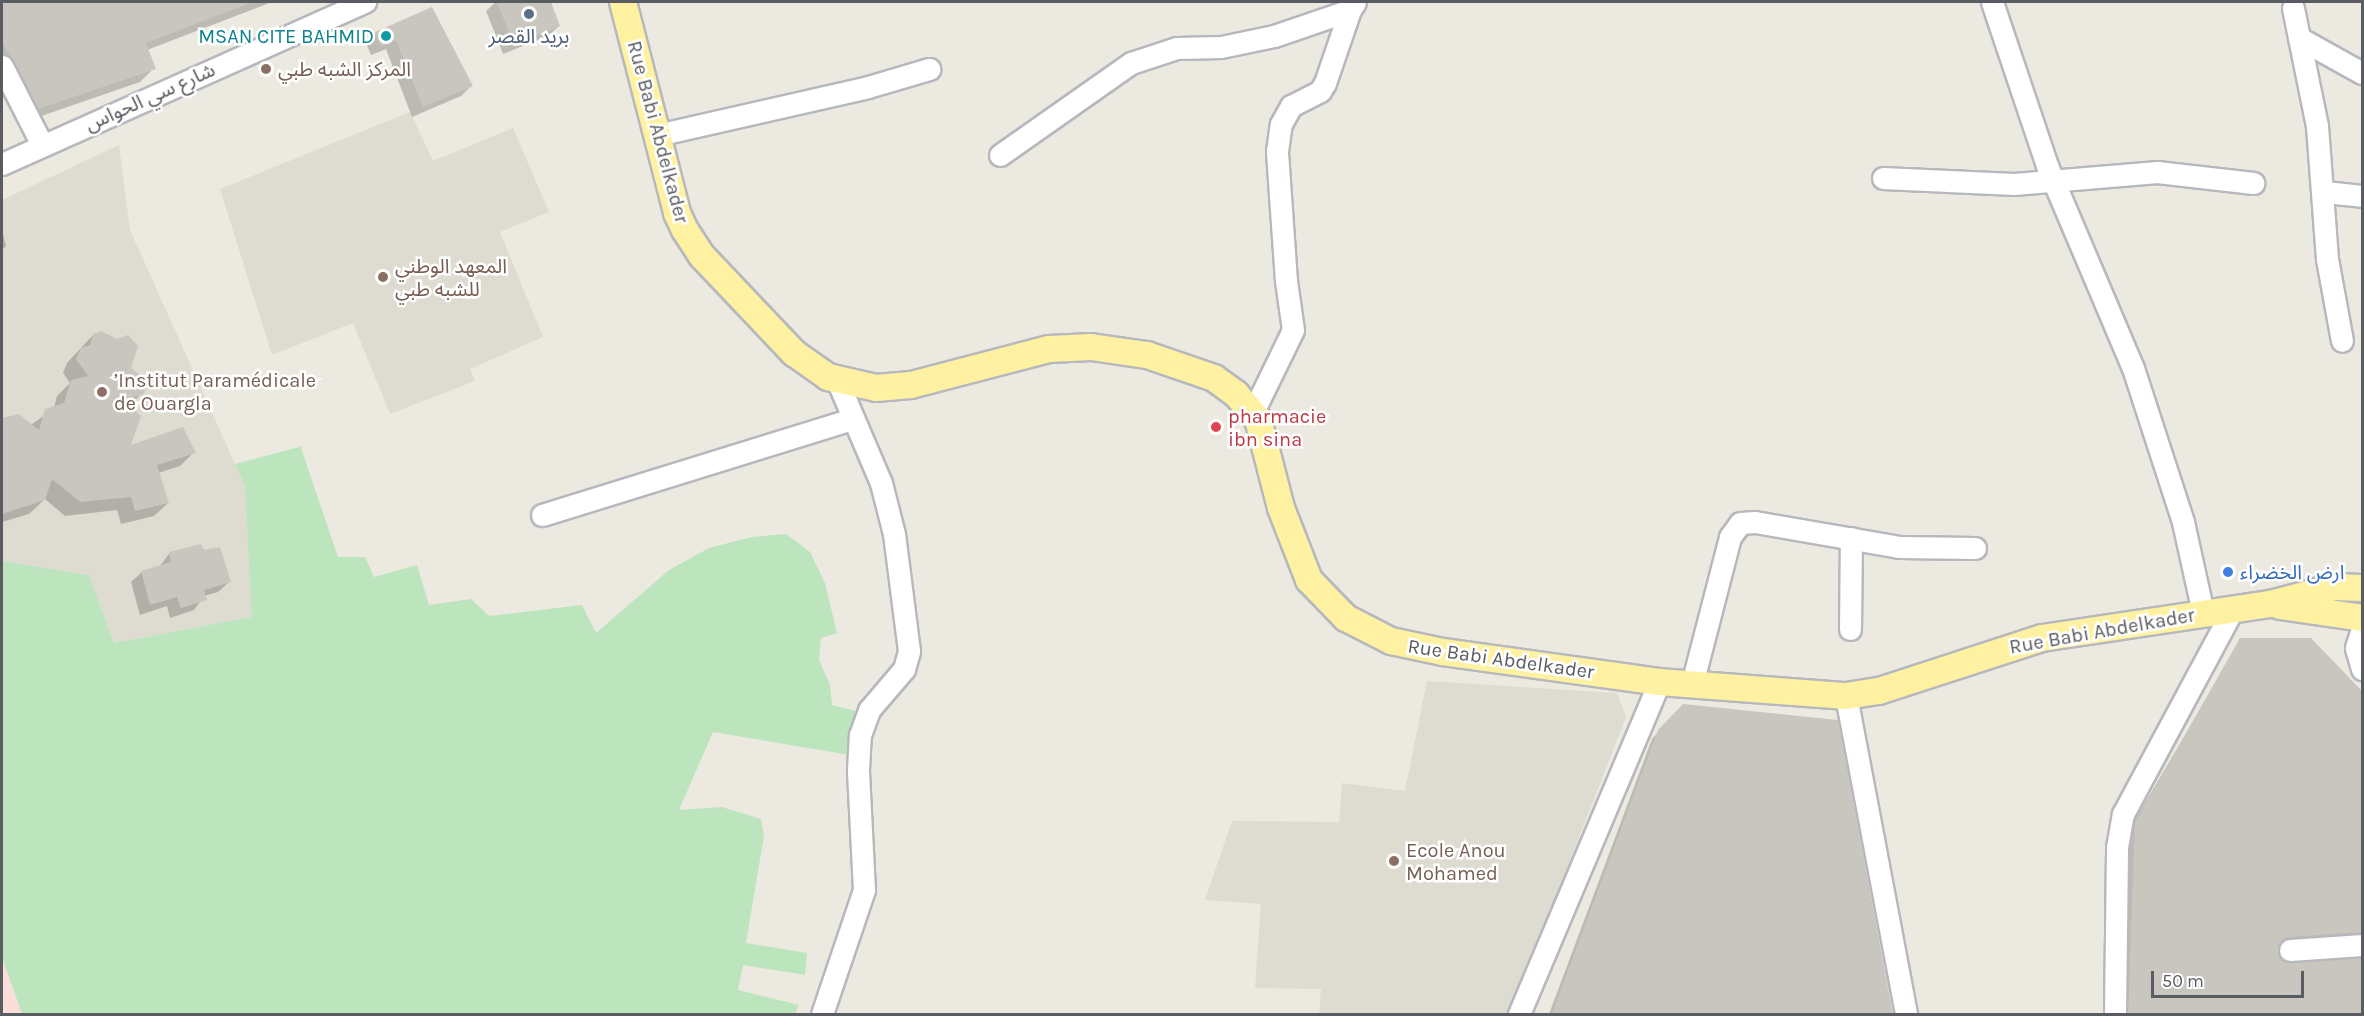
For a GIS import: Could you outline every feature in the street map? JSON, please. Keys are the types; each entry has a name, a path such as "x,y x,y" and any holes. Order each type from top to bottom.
{"main road":[{"name":"Rue Babi Abdelkader","path":"623,2 677,213 702,256 794,353 837,380 860,387 910,386 1049,348 1091,346 1147,355 1199,371 1226,385 1253,412 1295,550 1309,580 1346,618 1370,633 1409,647 1659,682 1846,696 1879,691 2042,638 2270,604"},
{"path":"2270,604 2335,587 2362,588"},
{"path":"2270,604 2362,618"}],"street":[{"name":"شارع سي الحواس","path":"2,164 365,2"},
{"path":"1992,2 2054,182 2133,368 2182,522 2203,613"},
{"path":"1000,155 1131,63 1177,48 1221,47 1274,36 1353,6"},
{"path":"1253,412 1293,330 1286,281 1277,151 1281,124 1291,106 1320,91 1325,83 1353,6"},
{"path":"2293,8 2317,126 2325,192 2327,259 2342,341"},
{"path":"2300,38 2362,73"},
{"path":"2,66 42,145"},
{"path":"657,135 868,87 929,69"},
{"path":"1883,178 2054,182 2157,172 2253,183"},
{"path":"2325,192 2362,196"},
{"path":"822,1014 864,891 858,770 860,735 869,710 904,669 909,651 894,534 881,483 837,380"},
{"path":"542,515 854,419"},
{"path":"1692,684 1734,528 1740,523 1755,522 1932,549 1975,548"},
{"path":"1850,629 1851,538"},
{"path":"2115,1014 2117,847 2123,814 2234,609"},
{"path":"2362,629 2356,648 2362,669"},
{"path":"1521,1014 1659,682"},
{"path":"1846,696 1906,1014"},
{"path":"2290,950 2362,945"}],"shaded area":[{"name":"المعهد الوطني للشبه طبي","path":"410,112 433,161 513,128 549,212 500,232 543,337 470,369 475,381 390,414 353,323 272,355 220,189"},
{"name":"’Institut Paramédicale de Ouargla","path":"119,145 130,230 245,486 253,617 114,643 89,575 2,561 2,200"},
{"name":"Ecole Anou Mohamed","path":"1427,681 1617,693 1626,717 1510,1014 1319,1014 1321,989 1255,988 1261,904 1205,900 1232,821 1339,822 1342,783 1405,791"},
{"path":"2,957 15,994 22,1014 2,1014"}],"green space":[{"path":"303,446 301,448 338,557 365,557 374,577 417,565 429,605 471,599 489,616 582,605 596,633 669,570 709,548 752,537 786,534 810,552 825,583 837,633 821,638 819,660 830,685 832,705 867,714 850,755 713,732 679,810 722,807 761,819 764,836 746,943 807,953 805,975 743,965 738,990 799,1005 795,1014 22,1014 2,957 2,561 89,575 114,643 252,617 245,486 235,464"}],"building":[{"path":"2,2 250,3 146,43 156,69 38,109 2,42"},
{"name":"بريد القصر","path":"497,2 551,2 560,26 514,45"},
{"path":"432,7 473,86 423,107 396,40 381,46 375,32"},
{"path":"101,331 117,339 128,335 138,346 131,368 147,380 144,394 123,401 141,416 131,445 183,427 196,453 157,465 169,503 135,511 131,497 80,502 52,479 45,500 2,514 2,418 19,414 39,430 45,409 64,403 71,380 88,376 76,359 81,348 90,345 93,334"},
{"path":"201,544 203,550 220,547 231,582 204,590 207,600 181,608 177,597 150,605 141,571 171,562 169,552"},
{"path":"2240,638 2311,638 2362,691 2362,932 2289,937 2282,940 2277,950 2280,958 2290,963 2362,958 2362,1014 2128,1014 2135,823"},
{"path":"1683,704 1838,720 1893,1014 1552,1014 1658,730"}],"place":[{"name":"بريد القصر","path":"529,14"},
{"name":"MSAN CITE BAHMID","path":"386,36"},
{"name":"المركز الشبه طبي","path":"266,69"},
{"name":"المعهد الوطني للشبه طبي","path":"383,277"},
{"name":"’Institut Paramédicale de Ouargla","path":"102,392"},
{"name":"pharmacie ibn sina","path":"1216,427"},
{"name":"ارض الخضراء","path":"2228,572"},
{"name":"Ecole Anou Mohamed","path":"1394,861"}]}
